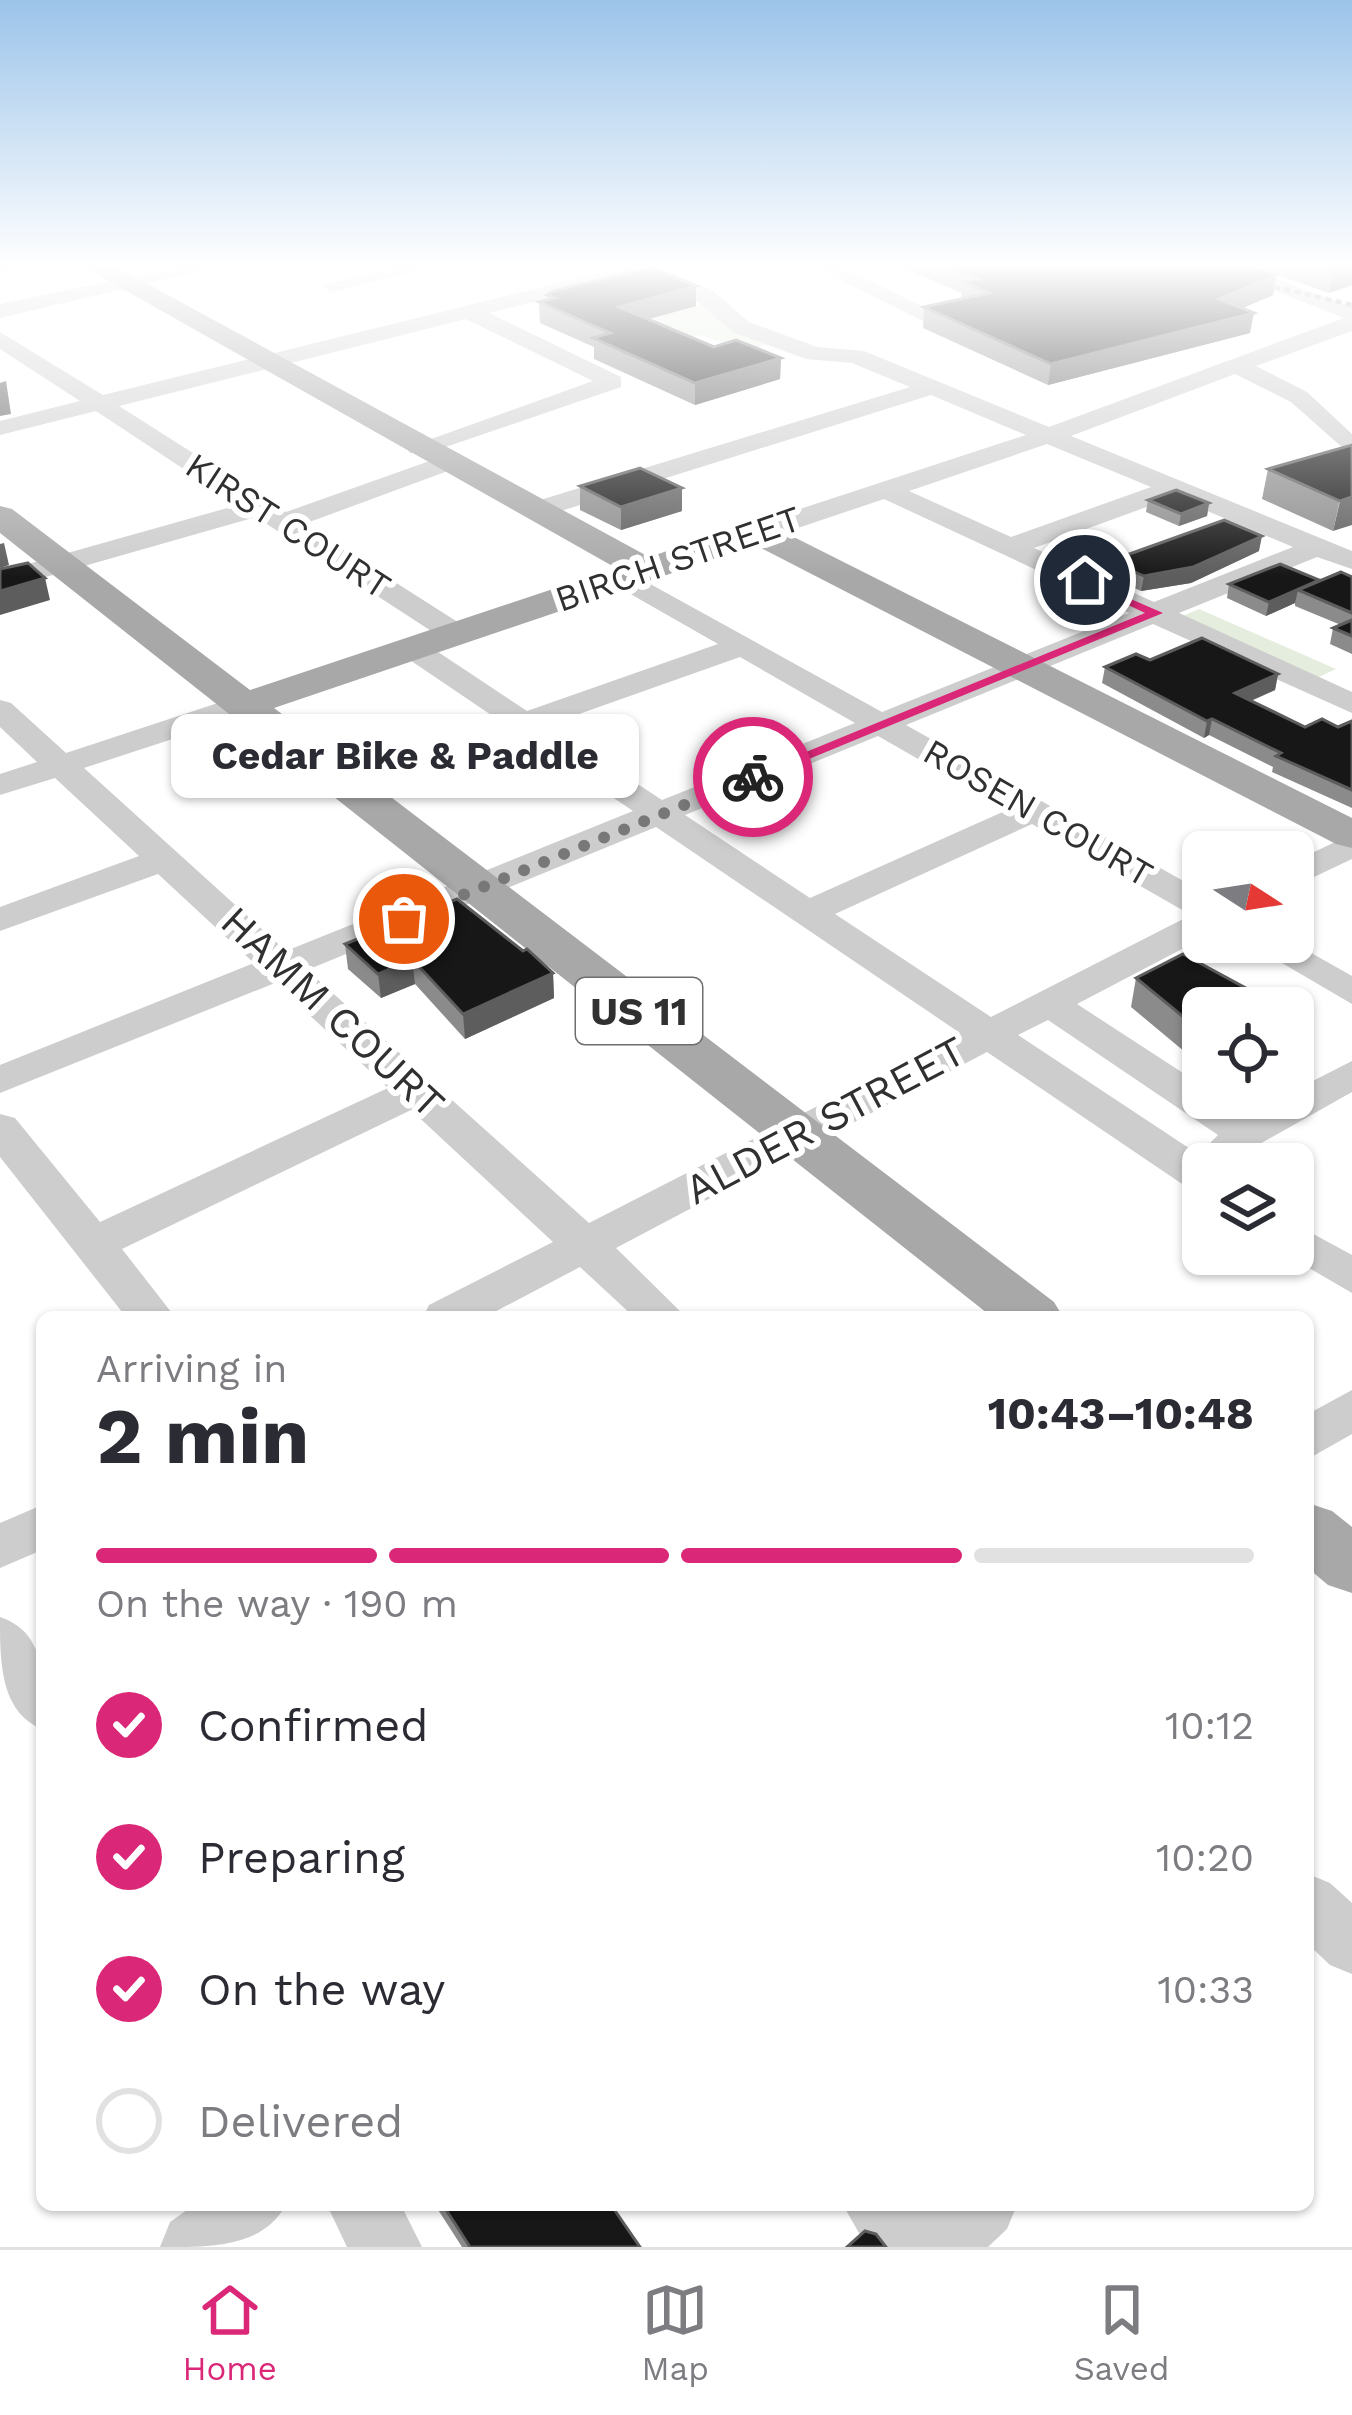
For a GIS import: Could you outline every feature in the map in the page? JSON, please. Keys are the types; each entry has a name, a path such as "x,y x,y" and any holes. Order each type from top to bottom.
{"main road":[{"path":"275,368 536,510 635,574"},
{"path":"0,516 244,704"},
{"path":"758,532 1352,835"},
{"name":"BIRCH STREET","path":"244,704 758,532"},
{"name":"US 11","path":"244,704 1025,1311"},
{"path":"1314,1535 1352,1565"}],"street":[{"name":"KIRST COURT","path":"46,368 456,634"},
{"path":"0,428 246,368"},
{"path":"0,581 269,516 433,456 613,382 584,368"},
{"path":"883,368 1352,561"},
{"name":"BIRCH STREET","path":"758,532 1047,436 1232,368"},
{"path":"1241,368 1299,397 1352,448"},
{"path":"536,510 930,388"},
{"path":"1013,546 1174,488"},
{"path":"886,490 1352,704"},
{"path":"0,1080 1317,548"},
{"name":"ROSEN COURT","path":"635,574 743,646 1182,895"},
{"path":"528,722 743,646"},
{"name":"KIRST COURT","path":"412,648 665,813 1182,1164"},
{"path":"1311,685 1352,667"},
{"name":"BIRCH STREET","path":"0,785 244,704"},
{"name":"HAMM COURT","path":"0,710 656,1311"},
{"path":"809,912 1034,810"},
{"path":"1314,865 1352,845"},
{"path":"0,920 165,859"},
{"name":"ALDER STREET","path":"458,1311 1182,933"},
{"path":"1301,963 1352,992"},
{"path":"1049,1003 1182,1084"},
{"path":"1314,1087 1352,1074"},
{"path":"93,1244 418,1090"},
{"path":"0,1128 147,1311"},
{"path":"1314,1252 1352,1276"},
{"path":"1314,1436 1352,1408"},
{"path":"0,1547 36,1529"},
{"path":"0,1640 36,1694"},
{"path":"195,2247 244,2211"},
{"path":"365,2211 387,2247"},
{"path":"883,2211 911,2247"},
{"path":"936,2247 976,2211"}],"green space":[{"path":"1199,609 1336,669 1310,681 1176,619"}],"building":[{"path":"661,368 747,368 695,383"},
{"path":"1352,445 1352,497 1340,501 1268,469"},
{"path":"640,468 682,488 621,507 580,486"},
{"path":"1176,490 1209,503 1181,514 1148,500"},
{"path":"1224,520 1262,536 1193,567 1144,576 1110,561"},
{"path":"28,563 45,578 0,591 0,569"},
{"path":"1280,564 1319,580 1269,602 1229,584"},
{"path":"1341,572 1352,577 1352,613 1298,590"},
{"path":"1352,620 1352,636 1333,628"},
{"path":"1202,638 1278,674 1235,693 1305,727 1322,719 1338,727 1352,721 1352,790 1105,667 1136,654 1150,660"},
{"path":"457,899 553,973 463,1014 412,959 378,974 345,944"},
{"path":"1182,955 1182,963 1200,963 1244,987 1182,987 1182,1016 1136,978"},
{"path":"447,2211 615,2211 640,2247 470,2247"},
{"path":"865,2231 876,2234 886,2247 847,2247"}],"way so far":[{"path":"404,919 753,777"}],"place":[{"name":"Cedar Bike & Paddle","path":"404,919"}],"route":[{"path":"753,777 1156,613 1085,580"}]}
